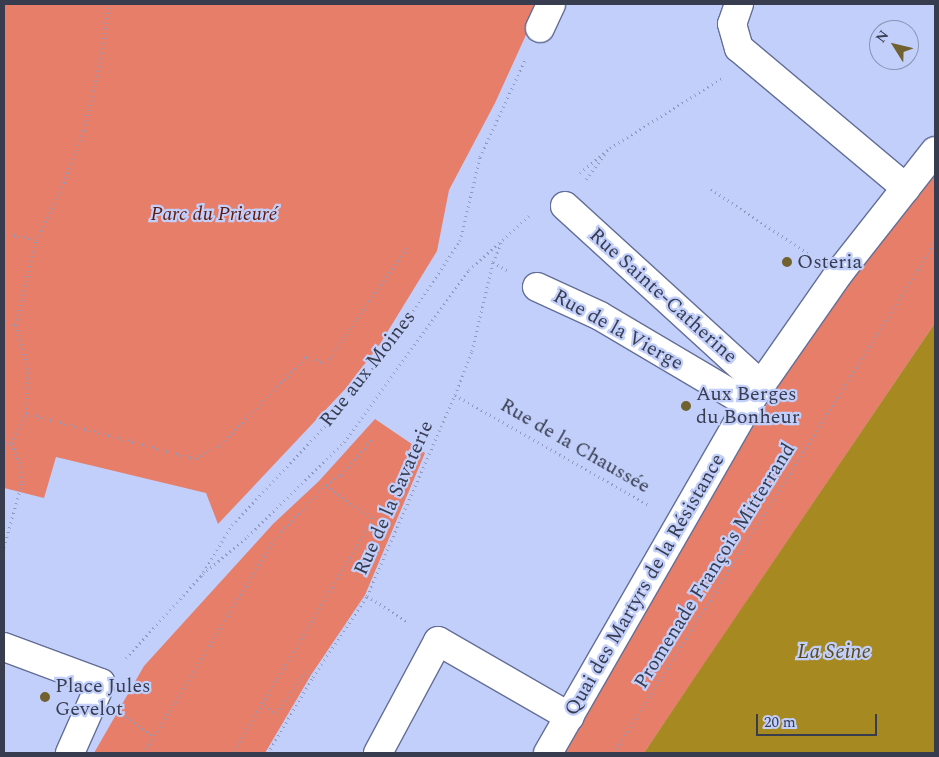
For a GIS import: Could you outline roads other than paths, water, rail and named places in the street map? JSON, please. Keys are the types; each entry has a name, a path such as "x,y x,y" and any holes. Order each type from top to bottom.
{"street":[{"path":"540,28 551,4"},
{"path":"739,4 733,17 733,35 738,48 906,188"},
{"name":"Quai des Martyrs de la Résistance","path":"548,753 679,522 755,395 839,273 935,151"},
{"name":"Rue Sainte-Catherine","path":"565,206 755,395"},
{"name":"Rue de la Vierge","path":"537,287 600,316 755,395"},
{"path":"378,753 438,641 570,717"},
{"path":"4,647 102,684 70,753"}],"water":[{"name":"La Seine","path":"935,323 935,753 644,753 697,674"}],"place":[{"name":"Osteria","path":"787,262"},
{"name":"Aux Berges du Bonheur","path":"686,406"},
{"name":"Place Jules Gevelot","path":"45,697"}],"park label":[{"name":"Parc du Prieuré","path":"214,214"}]}
